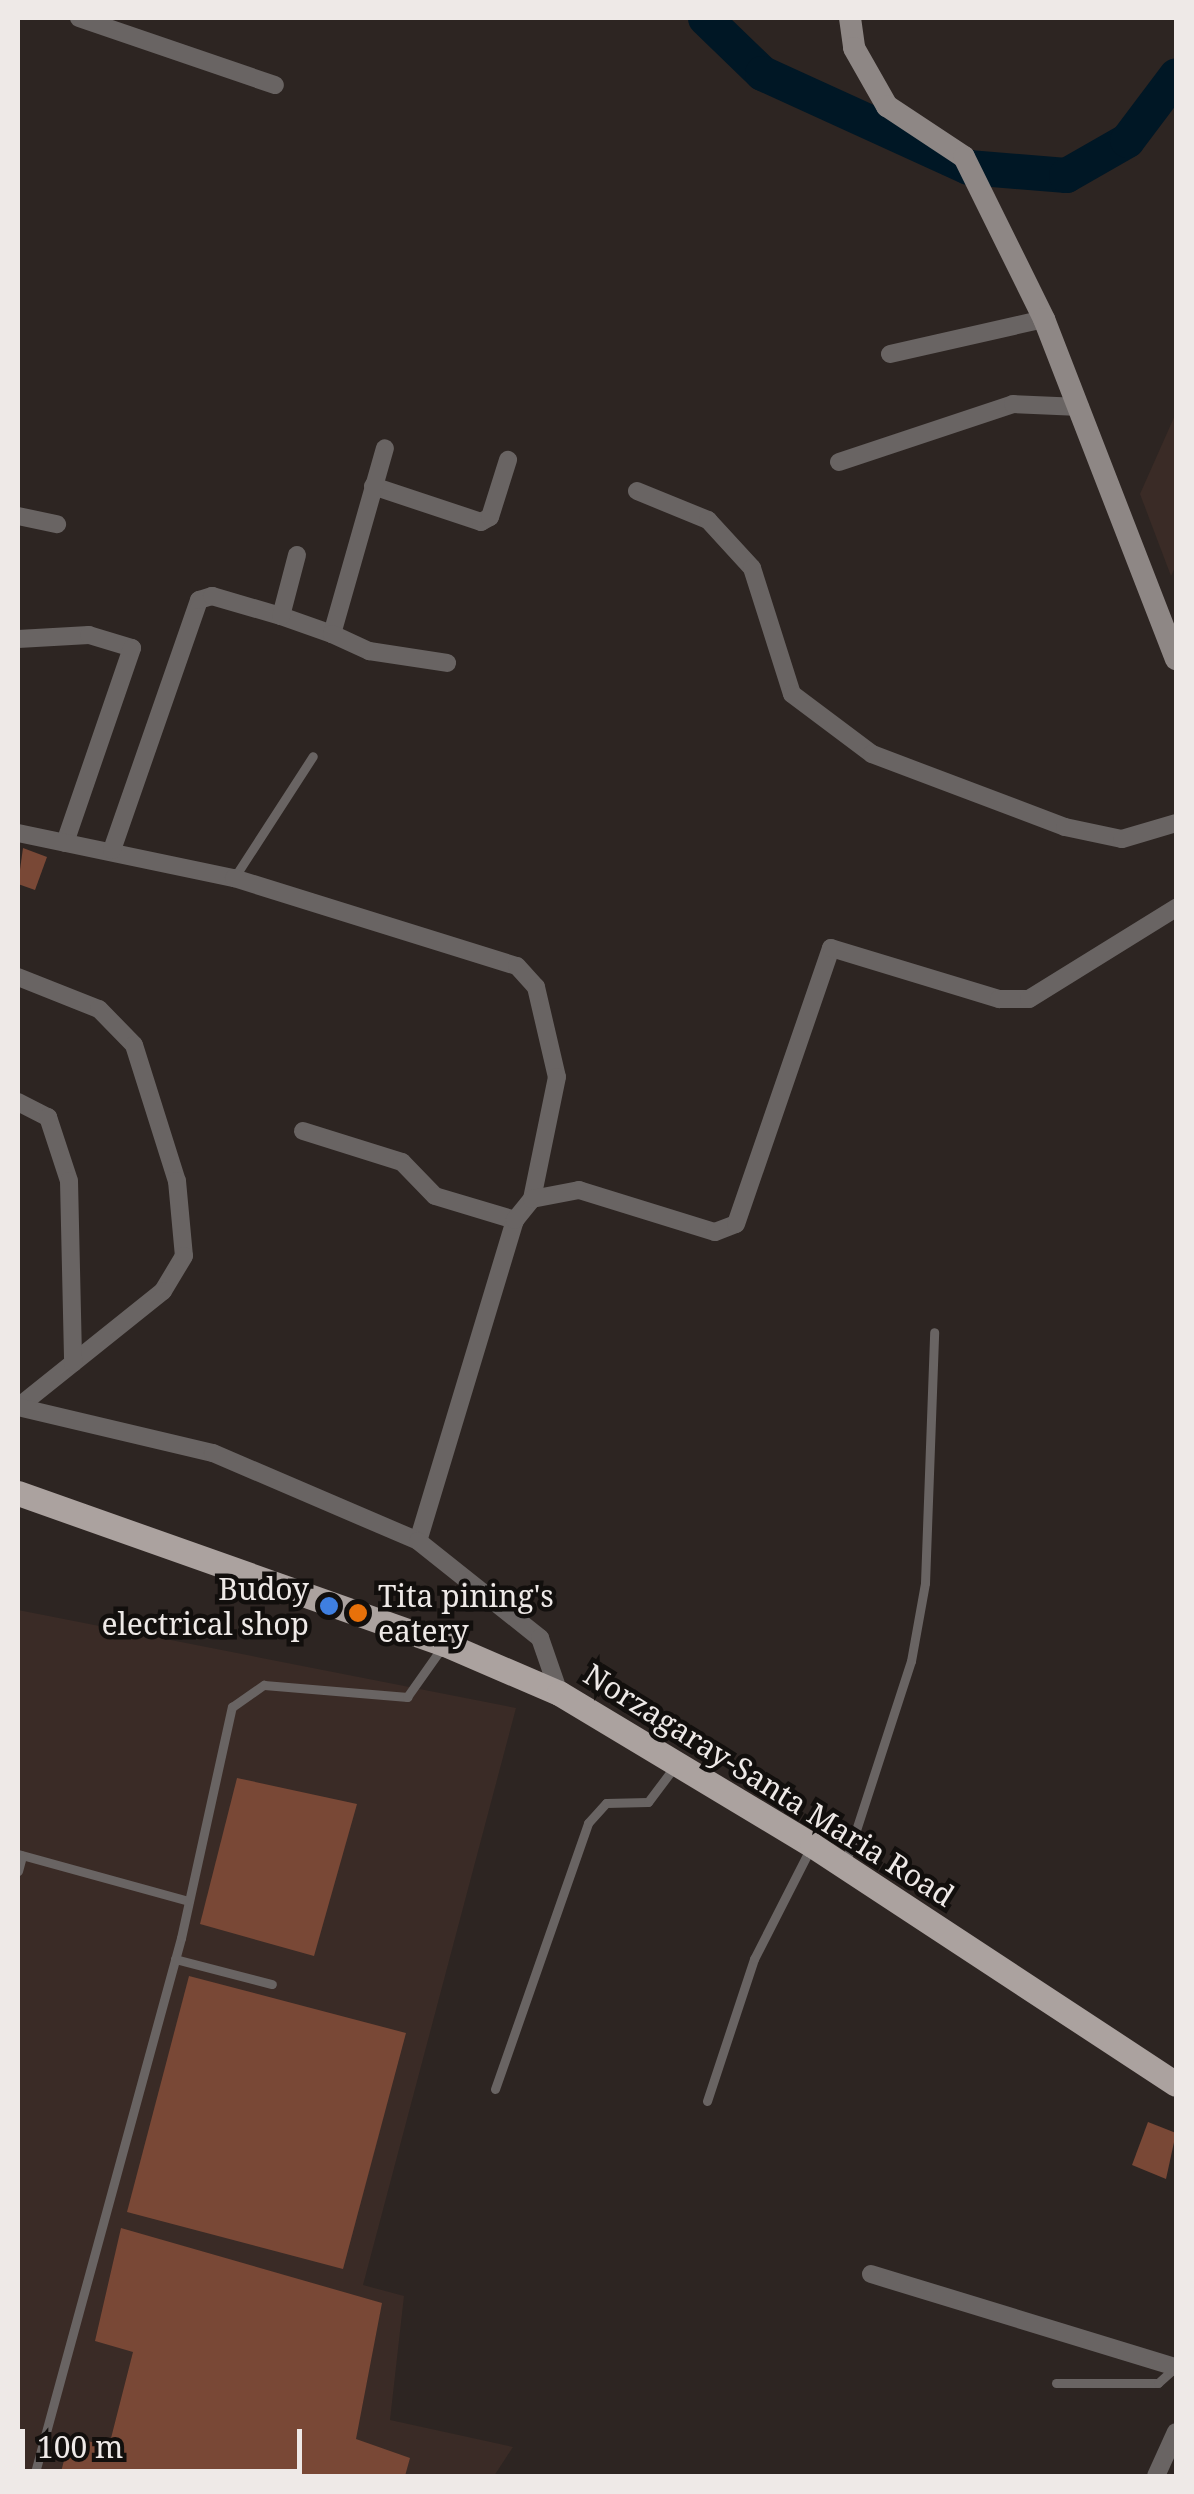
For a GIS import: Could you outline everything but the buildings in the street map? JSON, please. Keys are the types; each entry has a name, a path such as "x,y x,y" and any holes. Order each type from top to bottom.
{"main road":[{"path":"850,18 854,48 886,106 964,157 1044,319 1176,659"},
{"name":"Norzagaray-Santa Maria Road","path":"18,1494 445,1644 559,1693 812,1845 1176,2084"}],"street":[{"path":"79,18 275,85"},
{"path":"890,354 1044,319"},
{"path":"839,462 1013,404 1080,407"},
{"path":"332,634 385,448"},
{"path":"373,486 481,522 490,517 508,460"},
{"path":"637,490 708,520 752,568 792,694 872,754 1065,827 1122,839 1176,823"},
{"path":"18,516 58,524"},
{"path":"281,616 297,555"},
{"path":"112,850 199,600 212,596 281,616 369,651 447,664"},
{"path":"18,639 89,635 132,648 65,843"},
{"path":"18,833 234,878 530,976 558,1077 532,1199 515,1220 418,1541"},
{"path":"532,1199 579,1190 724,1230 736,1224 831,948 999,998 1029,999 1176,908"},
{"path":"18,977 99,1009 122,1028 151,1087 177,1182 184,1256 176,1275 18,1407 213,1453 418,1541 540,1638 559,1693"},
{"path":"18,1102 48,1117 69,1181 73,1363"},
{"path":"303,1131 402,1162 436,1196 515,1220"},
{"path":"871,2274 1176,2367"},
{"path":"1156,2476 1176,2432"}],"lane":[{"path":"234,878 312,756"},
{"path":"844,1866 915,1641 924,1583 934,1332"},
{"path":"34,2476 175,1959 232,1707 244,1691 264,1685 407,1697 445,1644"},
{"path":"496,2089 588,1823 606,1803 648,1802 676,1766"},
{"path":"708,2100 754,1959 812,1845"},
{"path":"18,1872 20,1855 189,1900"},
{"path":"175,1959 272,1984"},
{"path":"1056,2383 1158,2383 1176,2367"}],"shaded area":[{"path":"1176,413 1176,565 1171,576 1140,494"},
{"path":"18,1610 516,1708 363,2285 404,2296 390,2420 513,2447 494,2476 18,2476"}],"waterway":[{"path":"705,18 762,73 968,167 1066,175 1127,140 1176,75"}],"place":[{"name":"Budoy electrical shop","path":"329,1606"},
{"name":"Tita pining's eatery","path":"358,1613"}]}
